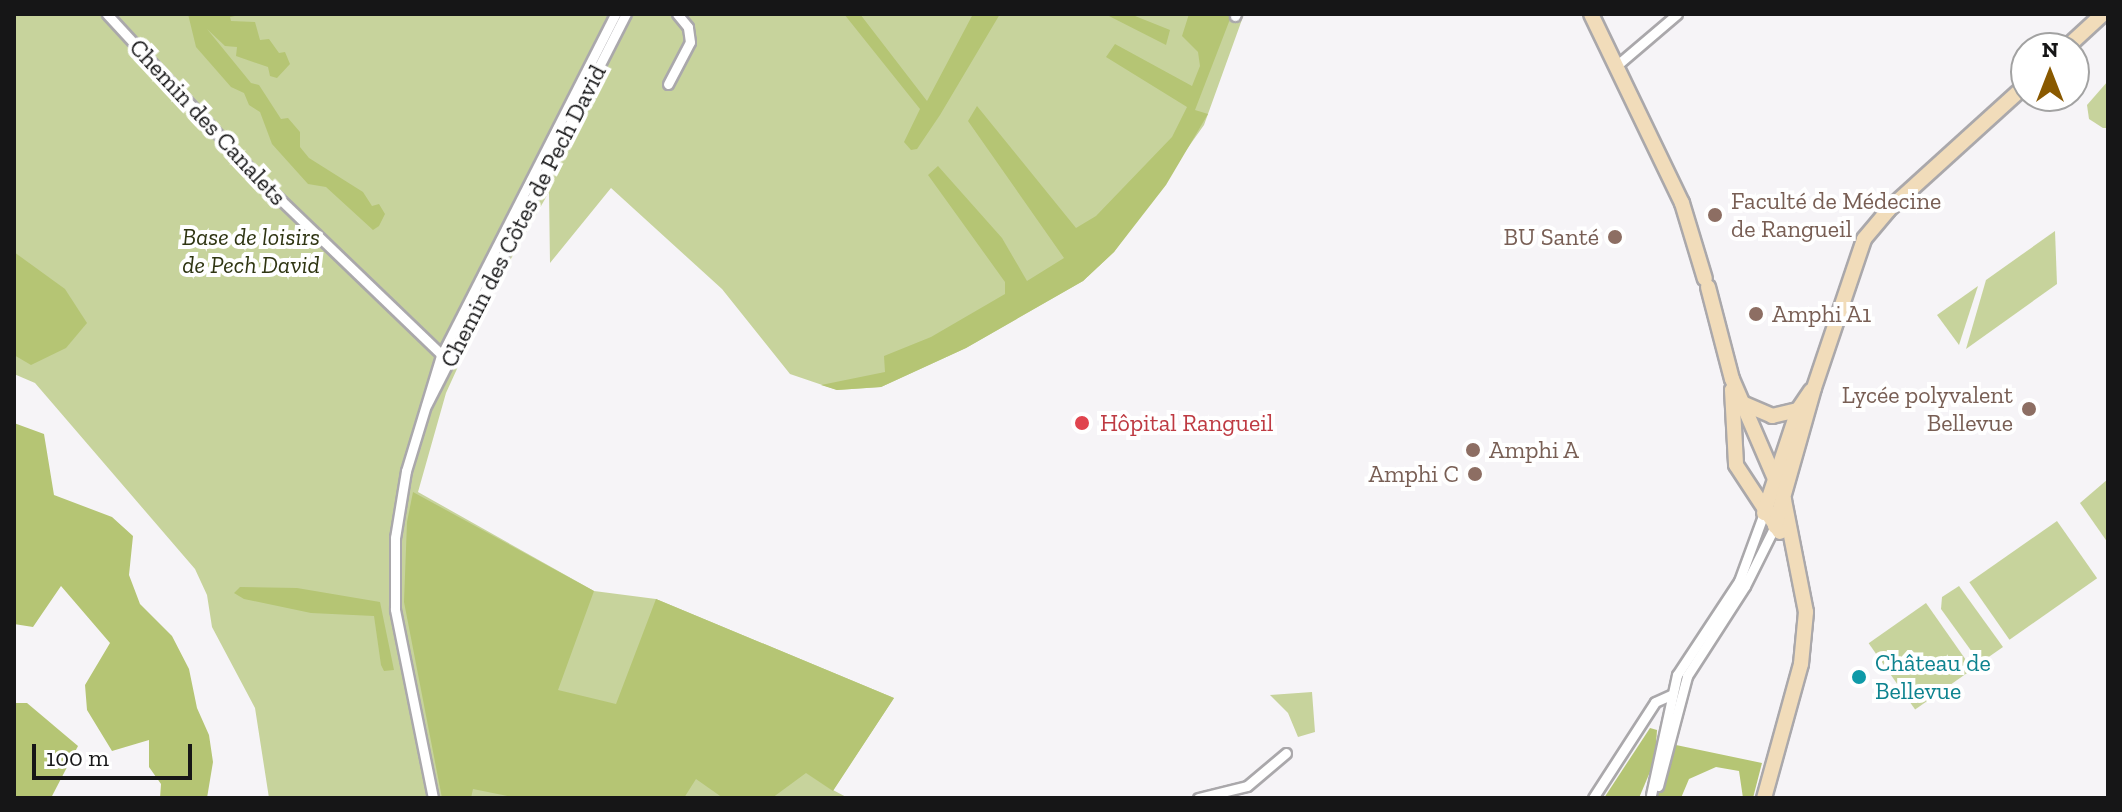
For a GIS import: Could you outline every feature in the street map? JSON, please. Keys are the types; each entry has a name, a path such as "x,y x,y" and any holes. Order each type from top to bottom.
{"street":[{"name":"Chemin des Canalets","path":"107,14 259,179 444,358"},
{"name":"Chemin des Côtes de Pech David","path":"433,798 397,628 393,574 402,491 420,418 444,358 615,14"},
{"name":"Chemin des Côtes de Pech David","path":"444,358 626,14"},
{"path":"668,84 690,42 688,27 677,14"},
{"path":"1591,14 1682,203 1732,379 1784,500 1806,612 1804,648 1764,798"},
{"path":"1616,66 1677,14"},
{"path":"2083,32 2103,14"},
{"path":"1647,720 1674,704 1692,666 1745,586 1775,526 1814,388 1864,239 1888,210 2010,99"},
{"path":"1732,379 1736,465 1764,513 1795,551"},
{"path":"1650,796 1664,771 1677,675 1739,581 1798,410 1814,388"},
{"path":"1742,403 1766,415 1798,410"},
{"path":"1593,798 1647,720 1655,702 1674,704"},
{"path":"1198,798 1247,786 1286,753"}],"green space":[{"name":"Base de loisirs de Pech David","path":"14,14 1244,14 1204,125 1114,252 1083,281 966,348 881,387 837,390 790,374 722,289 611,188 550,263 549,192 492,292 446,393 418,492 594,591 656,599 894,698 833,790 848,798 269,798 255,708 212,627 207,595 195,569 35,383 14,374"},
{"path":"188,14 244,14 230,17 231,21 255,22 260,40 269,39 279,53 285,52 290,64 277,78 270,76 268,67 236,56 237,47 225,46 207,29 251,83 259,85 281,119 288,118 300,132 300,147 309,158 363,192 372,206 379,204 385,214 379,226 373,230 326,187 308,184 272,144 260,112 249,105 244,93 231,87 196,47"},
{"path":"844,14 860,14 927,101 973,14 1000,14 940,115 917,149 911,150 904,142 920,109"},
{"path":"1105,14 1130,14 1170,30 1166,45"},
{"path":"1189,14 1232,14 1195,110 1208,114 1166,185 1114,252 1083,281 966,348 881,387 837,390 821,385 885,372 884,356 931,337 1005,294 1005,282 928,175 938,166 1002,238 1027,281 1064,258 968,121 977,106 1076,228 1096,216 1172,137 1187,107 1106,57 1115,44 1192,86 1200,66 1198,52 1182,36"},
{"path":"2108,81 2108,128 2089,119 2090,102"},
{"path":"2055,231 2057,284 1966,349 1986,280"},
{"path":"14,252 65,289 87,323 66,348 31,365 14,355"},
{"path":"1978,286 1959,345 1937,315"},
{"path":"14,423 44,434 54,495 112,517 133,536 129,575 140,604 172,636 189,669 197,708 209,735 213,762 207,798 160,798 161,784 149,767 149,740 112,751 87,710 85,685 110,643 61,586 33,627 14,624"},
{"path":"2108,479 2108,543 2080,503"},
{"path":"413,492 594,591 558,690 616,704 656,599 894,698 833,791 806,773 772,798 723,798 696,779 684,798 517,798 473,789 471,798 442,798 404,602 407,522"},
{"path":"2057,521 2097,578 2010,640 1969,582"},
{"path":"1959,586 2003,647 1980,663 1941,609 1942,597"},
{"path":"240,587 297,588 380,602 394,670 384,671 381,665 374,616 311,613 244,599 234,593"},
{"path":"1926,603 1972,669 1915,710 1869,643"},
{"path":"1312,692 1315,732 1298,737 1288,713 1270,695"},
{"path":"14,703 27,703 78,746 51,798 14,798"},
{"path":"1650,728 1657,730 1655,760 1639,798 1604,798"},
{"path":"1676,745 1762,763 1753,798 1743,798 1739,771 1716,767 1689,779 1681,798 1657,798"}],"place":[{"name":"Faculté de Médecine de Rangueil","path":"1715,215"},
{"name":"BU Santé","path":"1615,237"},
{"name":"Amphi A1","path":"1756,314"},
{"name":"Lycée polyvalent Bellevue","path":"2029,409"},
{"name":"Hôpital Rangueil","path":"1082,423"},
{"name":"Amphi A","path":"1473,450"},
{"name":"Amphi C","path":"1475,474"},
{"name":"Château de Bellevue","path":"1859,677"}]}
